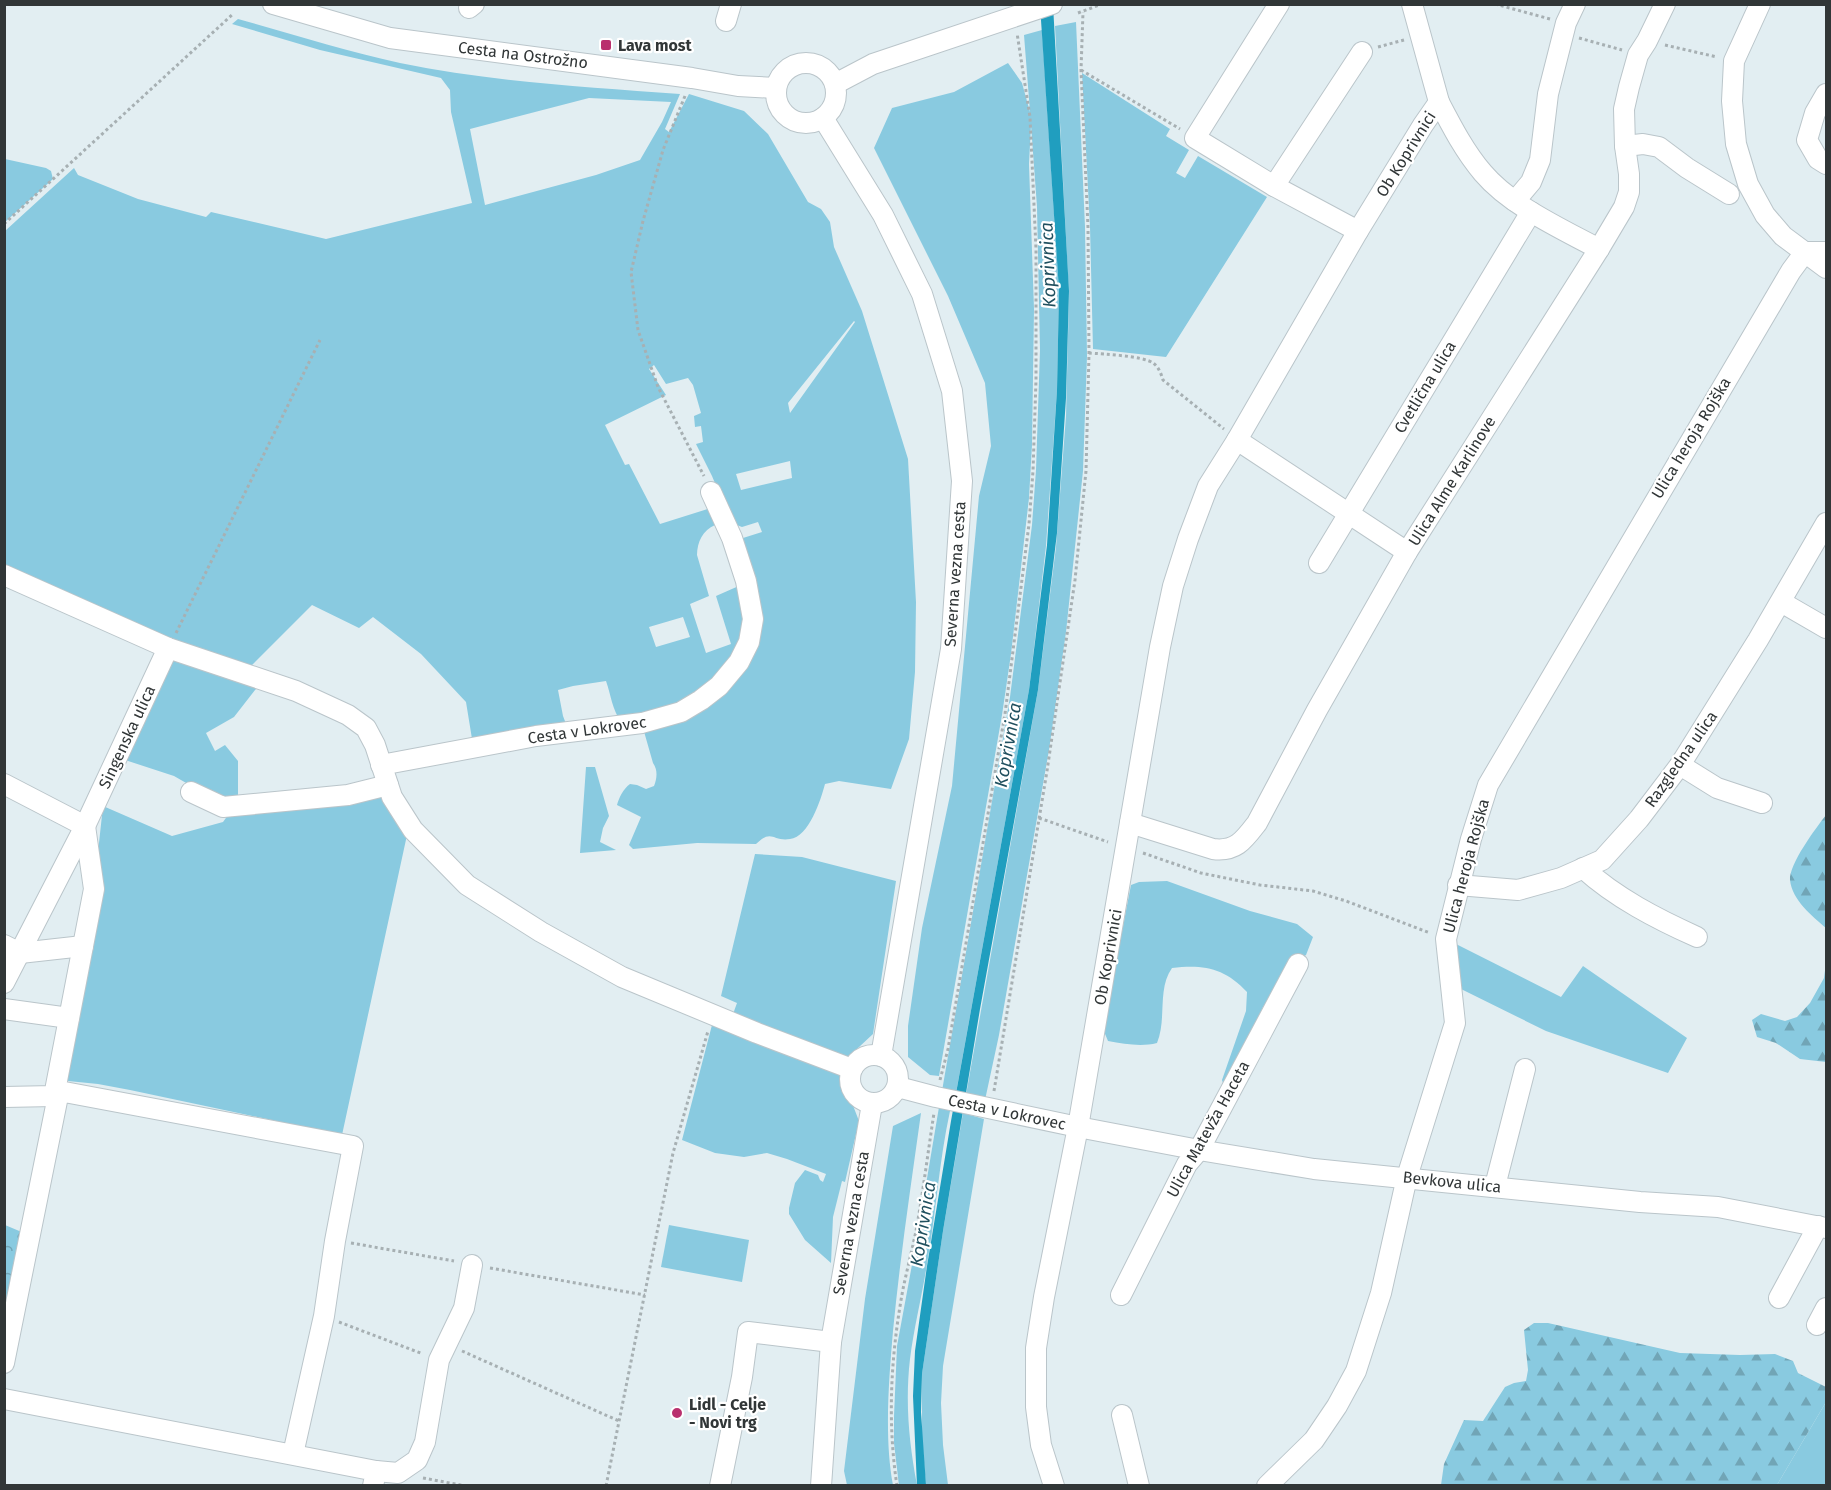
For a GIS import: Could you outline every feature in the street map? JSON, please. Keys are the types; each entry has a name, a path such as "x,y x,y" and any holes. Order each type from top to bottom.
{"street":[{"name":"Cesta na Ostrožno","path":"273,4 390,38 738,86 776,88"},
{"path":"835,84 873,64 1052,4"},
{"path":"1279,4 1195,138 1275,186 1358,231"},
{"name":"Ob Koprivnici","path":"1054,1485 1041,1444 1036,1407 1036,1348 1078,1127 1160,647 1173,586 1208,486 1358,231 1423,124 1439,102 1412,4"},
{"path":"1515,201 1532,182 1540,160 1548,94 1575,4"},
{"name":"Ulica Alme Karlinove","path":"1130,823 1213,849 1226,850 1245,838 1257,823 1317,710 1407,552 1624,207 1629,192 1629,174 1625,146 1624,109 1643,48 1665,4"},
{"path":"1760,4 1734,61 1732,101 1736,144 1748,184 1765,215 1783,236 1827,268"},
{"path":"1275,186 1362,52"},
{"path":"805,63 823,68 835,84 835,103 830,112 814,123 795,122 779,108 776,88 779,78 795,65 805,63"},
{"path":"1827,94 1815,113 1807,140 1818,159 1827,164"},
{"path":"1439,102 1459,140 1484,175 1532,212 1599,249"},
{"name":"Severna vezna cesta","path":"823,118 883,214 922,294 952,391 962,481 951,649 881,1056"},
{"path":"1625,146 1643,144 1659,147 1687,168 1729,194"},
{"name":"Cvetlična ulica","path":"1319,563 1532,212"},
{"path":"1805,252 1827,252"},
{"name":"Ulica heroja Rojška","path":"1267,1485 1314,1440 1337,1406 1356,1371 1381,1293 1407,1177 1455,1023 1446,939 1458,885 1488,785 1725,381 1791,271 1805,252"},
{"path":"1237,440 1407,552"},
{"name":"Cesta v Lokrovec","path":"381,765 471,750 536,736 642,723 681,712 719,686 739,662 748,642 753,619 746,581 732,538 711,492"},
{"name":"Razgledna ulica","path":"1458,885 1518,890 1562,878 1602,860 1639,819 1680,765 1827,523"},
{"path":"4,575 168,648 296,691 348,715 366,728 375,745 392,797 413,830 467,885 541,932 622,977 852,1069"},
{"path":"1781,602 1827,628"},
{"name":"Singenska ulica","path":"4,983 12,949 85,826 168,648"},
{"path":"1680,765 1717,788 1762,803"},
{"path":"4,784 85,826 94,889 54,1096 4,1097"},
{"path":"191,792 223,807 348,795 388,785"},
{"path":"1583,868 1657,919 1697,938"},
{"path":"12,949 83,946"},
{"name":"Ulica Matevža Haceta","path":"1121,1295 1187,1164 1199,1150 1298,964"},
{"path":"4,1010 69,1018"},
{"path":"874,1054 881,1056 888,1059 898,1071 898,1087 888,1100 872,1104 864,1101 852,1090 850,1082 852,1069 859,1060 866,1056 874,1054"},
{"path":"1495,1186 1525,1069"},
{"name":"Cesta v Lokrovec","path":"898,1087 1078,1127"},
{"path":"4,1363 59,1091 353,1146 324,1316 293,1454"},
{"name":"Severna vezna cesta","path":"821,1485 831,1342 872,1104"},
{"name":"Bevkova ulica","path":"1078,1127 1199,1150 1314,1168 1640,1202 1718,1207 1822,1227"},
{"path":"1779,1298 1822,1227"},
{"path":"4,1399 293,1454 374,1478 398,1473 417,1460 426,1442 443,1352 464,1308 472,1265"},
{"path":"1817,1325 1827,1308"},
{"path":"720,1485 742,1377 748,1332 831,1342"},
{"path":"1122,1415 1139,1485"}],"path":[{"path":"986,1107 1040,818 1075,580 1086,471 1089,353 1088,227 1081,70 1081,12 1102,4"},
{"path":"1495,4 1566,28 1643,48 1734,61"},
{"path":"4,224 233,14"},
{"path":"897,1485 892,1438 892,1372 902,1299 916,1232 936,1097 948,1049 1005,714 1029,524 1036,380 1036,249 1030,117 1015,17"},
{"path":"1362,52 1420,36"},
{"path":"1081,70 1195,138"},
{"path":"692,78 663,150 631,272 638,330 658,387 711,492"},
{"path":"168,648 320,340"},
{"path":"1089,353 1142,359 1152,363 1163,380 1237,440"},
{"path":"1040,818 1201,873 1260,885 1313,891 1446,939"},
{"path":"606,1485 673,1153 713,1014"},
{"path":"324,1316 443,1352 620,1421"},
{"path":"398,1473 466,1485"}],"green space":[{"path":"238,19 360,53 435,70 540,83 680,94 665,129 669,132 689,94 744,111 768,134 808,202 821,209 830,222 834,247 862,311 908,459 916,602 915,672 909,739 891,789 839,781 825,784 808,825 797,837 790,839 769,836 756,844 697,843 633,849 629,845 641,817 617,805 619,799 630,784 646,789 654,786 656,777 656,768 643,728 677,716 707,698 731,675 749,648 754,634 755,619 749,583 738,547 743,538 762,532 758,522 742,527 734,524 729,517 696,444 703,442 701,426 695,427 694,416 701,413 693,385 688,378 666,384 654,365 649,369 666,395 605,425 625,465 629,464 660,524 714,507 717,519 715,525 702,537 697,555 709,596 690,604 706,653 731,644 716,596 741,585 747,622 743,641 734,660 719,677 682,705 661,714 621,722 606,681 573,686 558,690 568,729 473,745 466,702 421,654 373,617 359,628 312,605 249,668 172,644 5,568 5,231 74,168 78,175 138,199 206,217 211,212 326,239 472,203 451,112 450,90 441,78 320,50 232,24","holes":["589,98 671,102 640,160 596,175 485,205 470,129","854,321 790,413 788,403","790,461 792,478 741,490 736,474","683,617 690,637 656,647 649,627"]},
{"path":"1076,22 1085,227 1087,356 1083,471 1066,632 1049,750 999,1035 985,1100 966,1095 1038,690 1056,547 1066,416 1069,295 1055,26"},
{"path":"1042,30 1059,290 1057,390 1046,546 1029,690 956,1093 942,1091 1010,697 1032,525 1040,350 1037,207 1031,125 1029,164 1034,309 1029,498 1002,715 939,1076 930,1075 908,1057 908,1026 922,928 952,786 979,496 991,446 985,383 948,296 874,148 892,108 954,92 1008,63 1022,83 1030,112 1024,35"},
{"path":"1082,73 1170,129 1166,136 1189,150 1176,173 1185,178 1198,156 1267,197 1166,357 1093,349 1090,227"},
{"path":"5,159 46,168 51,171 53,179 5,222"},
{"path":"175,657 259,685 234,717 206,733 215,751 225,745 238,761 238,795 235,801 221,803 174,776 122,759 155,688"},
{"path":"586,767 595,767 609,816 600,842 616,850 580,853"},
{"path":"381,795 407,835 342,1135 130,1090 58,1080 94,889 103,806 172,836 223,822 231,811"},
{"path":"1826,815 1826,928 1799,901 1794,894 1790,880 1798,856"},
{"path":"755,854 802,857 896,881 873,1034 844,1061 733,1014 737,1003 721,996"},
{"path":"1167,881 1250,911 1297,924 1313,937 1306,955 1289,966 1263,1007 1241,1057 1225,1084 1222,1080 1246,1011 1247,992 1222,973 1194,967 1172,968 1167,976 1163,995 1160,1034 1157,1043 1139,1045 1108,1041 1103,1029 1131,885 1139,882"},
{"path":"1454,943 1561,997 1583,966 1687,1038 1668,1073 1546,1031 1461,989"},
{"path":"1826,963 1826,1062 1800,1059 1776,1043 1757,1037 1752,1020 1761,1014 1785,1021 1797,1017 1810,1003 1824,978"},
{"path":"716,1023 840,1072 859,1121 845,1182 842,1181 833,1217 831,1263 805,1240 789,1214 795,1183 805,1170 818,1175 823,1182 826,1174 767,1153 744,1157 715,1153 682,1140 712,1025"},
{"path":"939,1107 950,1111 912,1347 908,1391 912,1454 917,1485 899,1486 894,1443 897,1346"},
{"path":"921,1113 891,1349 888,1428 893,1485 847,1485 844,1471 865,1299 893,1126"},
{"path":"963,1113 984,1119 943,1366 941,1403 948,1485 926,1486 922,1438 922,1374"},
{"path":"5,1225 24,1233 5,1328"},
{"path":"669,1225 749,1240 742,1282 661,1267"},
{"path":"1534,1323 1548,1323 1680,1353 1775,1354 1793,1361 1798,1373 1826,1387 1826,1402 1777,1485 1441,1485 1444,1464 1464,1420 1483,1421 1505,1387 1526,1381 1528,1370 1524,1330"},
{"path":"1826,1402 1826,1485 1777,1485"}],"shaded area":[{"path":"1040,5 1053,5 1069,291 1066,398 1057,533 1038,690 980,1009 943,1231 922,1374 921,1412 926,1485 917,1486 913,1396 915,1351 951,1121 1029,690 1047,545 1057,390 1059,290"}],"place":[{"name":"Lava most","path":"606,45"},
{"name":"Lidl - Celje - Novi trg","path":"677,1413"}],"water label":[{"name":"Koprivnica","path":"1048,265"},
{"name":"Koprivnica","path":"1008,745"},
{"name":"Koprivnica","path":"923,1224"}]}
